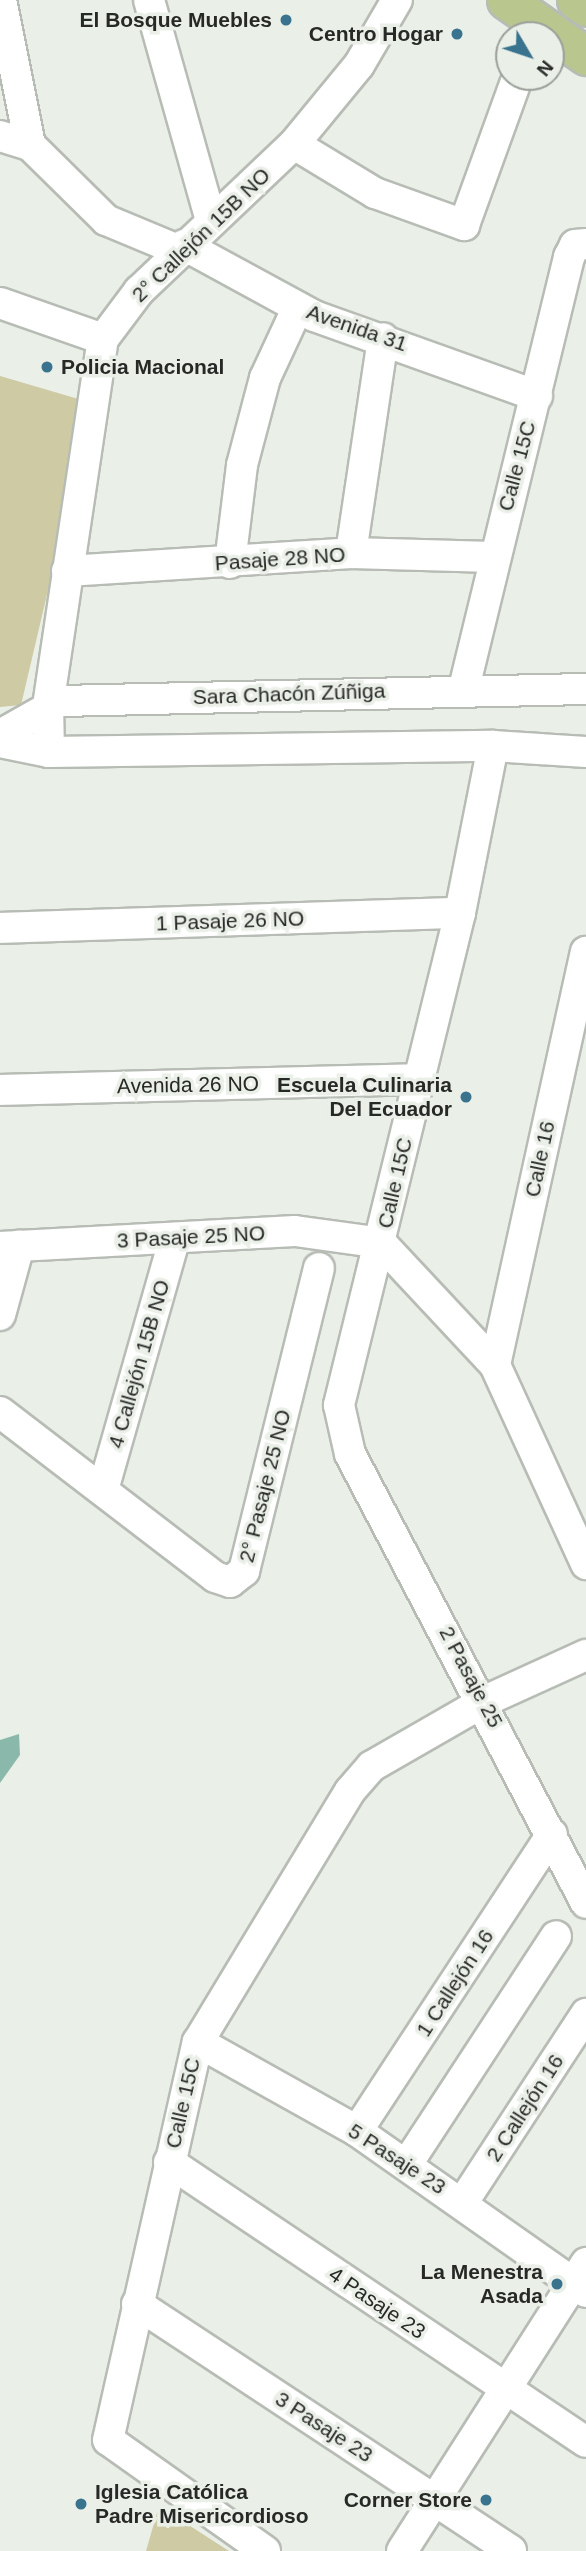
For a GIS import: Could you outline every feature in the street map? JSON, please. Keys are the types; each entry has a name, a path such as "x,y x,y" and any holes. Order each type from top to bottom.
{"main road":[{"path":"506,0 586,56"},
{"path":"576,0 586,7"}],"street":[{"path":"0,136 30,145 1,0"},
{"path":"149,0 211,221"},
{"name":"2° Callejón 15B NO","path":"103,339 181,248 294,144 359,65 397,0"},
{"path":"294,144 374,193 464,225 513,91"},
{"name":"Avenida 31","path":"30,145 106,220 181,248 298,307 537,396"},
{"name":"Calle 15C","path":"464,688 493,557 581,245"},
{"path":"1,305 103,339 48,706 48,752"},
{"path":"230,563 242,465 265,378 298,307"},
{"path":"351,553 383,338"},
{"name":"Pasaje 28 NO","path":"67,570 230,563 351,553 493,557"},
{"name":"Sara Chacón Zúñiga","path":"0,734 48,706 464,688 586,689"},
{"path":"0,742 48,752 493,746 586,751"},
{"name":"Calle 15C","path":"349,1454 339,1405 382,1243 418,1079 460,913 493,746"},
{"name":"1 Pasaje 26 NO","path":"0,929 460,913"},
{"name":"Calle 16","path":"495,1365 586,952"},
{"name":"Avenida 26 NO","path":"0,1090 418,1079"},
{"name":"3 Pasaje 25 NO","path":"10,1247 295,1231 382,1243"},
{"name":"4 Callejón 15B NO","path":"103,1490 175,1238"},
{"path":"382,1243 495,1365 586,1564"},
{"path":"0,1315 10,1247"},
{"name":"2° Pasaje 25 NO","path":"0,1412 215,1577 237,1579 319,1268"},
{"name":"2 Pasaje 25","path":"349,1454 485,1701 586,1903"},
{"path":"485,1701 586,1655"},
{"name":"Calle 15C","path":"265,2551 113,2449 109,2435 198,2042 350,1791 372,1766 485,1701"},
{"name":"1 Callejón 16","path":"357,2131 552,1834"},
{"path":"407,2164 556,1936"},
{"name":"2 Callejón 16","path":"463,2202 586,2014"},
{"name":"5 Pasaje 23","path":"198,2042 357,2131 581,2279"},
{"name":"4 Pasaje 23","path":"169,2162 586,2442"},
{"path":"402,2551 581,2279"},
{"name":"3 Pasaje 23","path":"137,2304 511,2551"}],"shaded area":[{"path":"0,376 92,403 21,705 0,707"},
{"path":"19,1734 20,1755 0,1783 0,1740"},
{"path":"159,2506 229,2551 146,2551"}],"place":[{"name":"El Bosque Muebles","path":"286,20"},
{"name":"Centro Hogar","path":"457,34"},
{"name":"Policia Macional","path":"47,367"},
{"name":"Escuela Culinaria Del Ecuador","path":"466,1097"},
{"name":"La Menestra Asada","path":"557,2284"},
{"name":"Corner Store","path":"486,2500"},
{"name":"Iglesia Católica Padre Misericordioso","path":"81,2504"}]}
